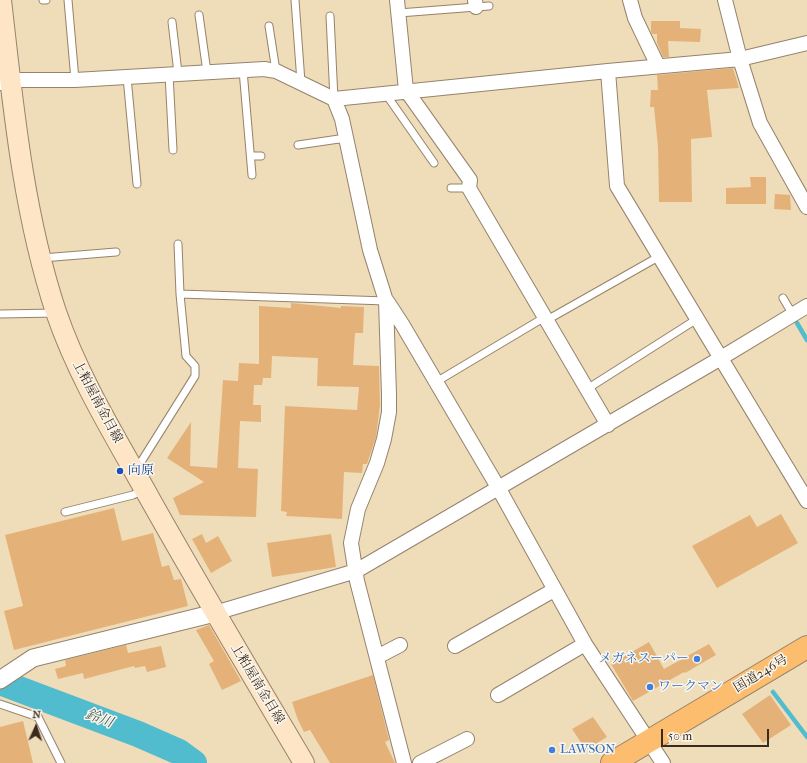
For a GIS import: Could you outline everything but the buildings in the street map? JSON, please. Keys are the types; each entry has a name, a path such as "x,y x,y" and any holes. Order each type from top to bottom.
{"highway":[{"name":"国道246号","path":"612,763 807,647"}],"main road":[{"name":"上粕屋南金目線","path":"1,0 5,82 27,198 40,258 57,313 79,372 134,472 215,613 304,763"}],"street":[{"path":"630,0 635,18 658,66"},
{"path":"725,0 740,60 760,123 807,207"},
{"path":"398,6 406,90 470,180 469,188 608,425"},
{"path":"5,82 75,80 243,70 276,71 334,99 406,90 658,66 740,60 807,43"},
{"path":"608,71 617,186 807,501"},
{"path":"334,99 342,119 370,250 386,301 389,412 378,463 358,509 351,543 356,571 404,763"},
{"path":"386,301 402,324 499,489 585,644 663,763"},
{"path":"0,680 33,658 215,613 356,571 608,425 807,306"},
{"path":"455,646 554,590"},
{"path":"498,695 585,644"},
{"path":"377,657 400,645"},
{"path":"420,763 467,739"}],"lane":[{"path":"68,0 75,80"},
{"path":"295,0 301,82"},
{"path":"398,6 480,4"},
{"path":"199,15 207,72"},
{"path":"330,16 334,99"},
{"path":"172,22 173,150"},
{"path":"269,26 276,71"},
{"path":"243,70 252,175"},
{"path":"127,77 137,184"},
{"path":"387,93 390,100 434,163"},
{"path":"298,145 339,139 346,140"},
{"path":"251,156 261,156"},
{"path":"451,188 469,188"},
{"path":"134,472 195,376 195,366 186,356 180,294 178,244"},
{"path":"40,258 116,252"},
{"path":"436,382 660,256"},
{"path":"180,294 386,301"},
{"path":"783,298 793,314"},
{"path":"0,314 57,313"},
{"path":"587,388 697,319"},
{"path":"65,512 133,495 144,489"},
{"path":"0,704 38,717 61,763"}],"waterway":[{"path":"797,323 807,340"},
{"name":"鈴川","path":"0,682 138,734 179,752 194,763"},
{"path":"773,692 807,737"}],"place":[{"name":"向原","path":"120,471"},
{"name":"メガネスーパー","path":"697,659"},
{"name":"ワークマン","path":"650,687"},
{"name":"LAWSON","path":"552,750"}]}
